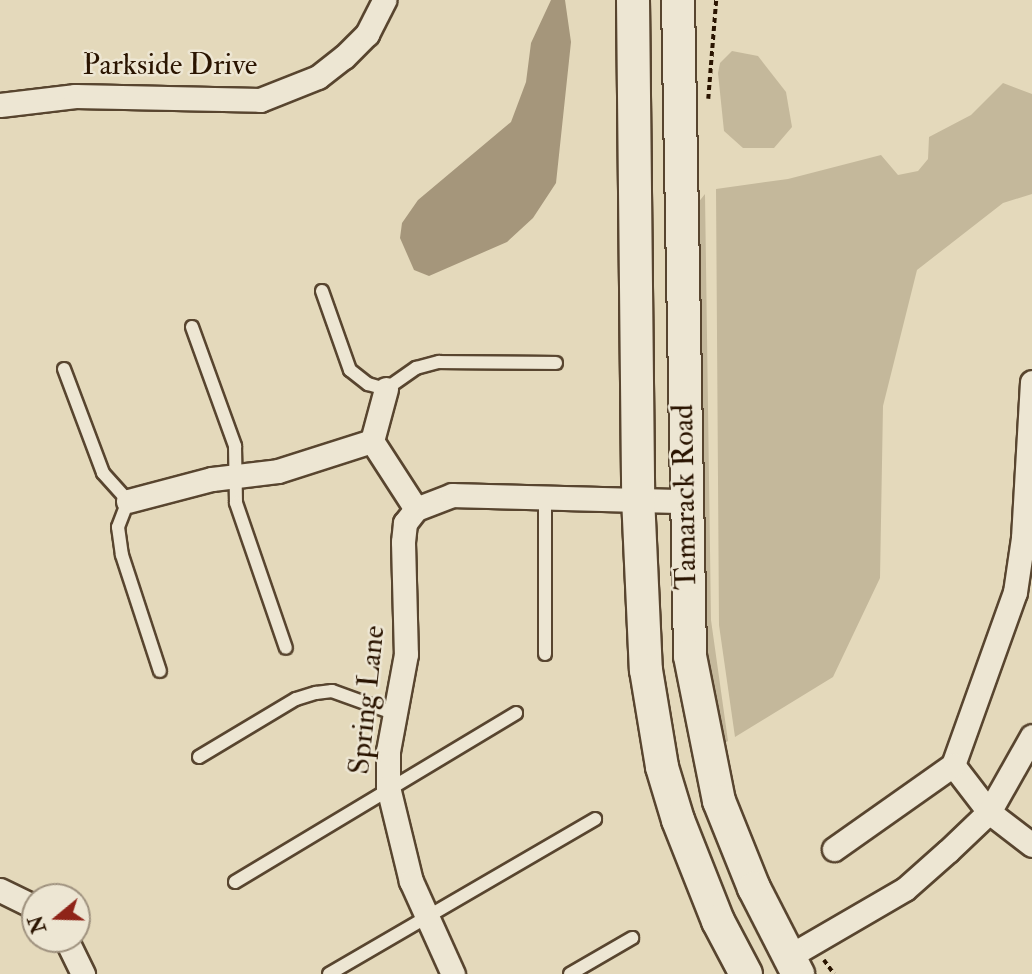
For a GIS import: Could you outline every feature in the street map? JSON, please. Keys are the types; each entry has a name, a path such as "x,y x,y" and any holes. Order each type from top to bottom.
{"street":[{"name":"Parkside Drive","path":"0,104 75,96 260,100 318,77 344,57 367,34 384,0"},
{"name":"Tamarack Road","path":"634,0 638,497 646,670 662,767 696,870 746,974"},
{"name":"Tamarack Road","path":"678,0 684,501 690,656 706,754 737,848 799,958"},
{"path":"834,849 953,765 1015,592 1023,538 1032,382"},
{"path":"386,389 372,441 416,509 452,495 638,497 684,501"},
{"path":"128,501 239,475 278,471 372,441"},
{"name":"Spring Lane","path":"416,509 405,523 403,542 408,612 396,714 388,751 388,787 408,870 426,919 453,974"},
{"path":"758,974 799,958 905,889 989,812 1032,736"},
{"path":"953,765 989,812 1032,845"},
{"path":"0,890 21,900"},
{"path":"73,953 83,974"}],"lane":[{"path":"322,291 350,370 368,384 386,389 416,368 439,362 556,363"},
{"path":"192,327 235,446 239,475 236,503 286,648"},
{"path":"64,369 103,473 128,501 118,527 122,555 160,671"},
{"path":"545,495 545,654"},
{"path":"199,757 296,699 316,693 332,691 396,714"},
{"path":"235,882 388,787 516,713"},
{"path":"329,974 595,819"},
{"path":"570,974 632,938"}],"path":[{"path":"708,105 716,0"},
{"path":"799,958 834,974"}],"shaded area":[{"path":"551,0 565,0 571,42 556,183 533,218 507,242 429,276 414,270 400,238 402,223 418,200 511,122 526,82 531,43"},
{"path":"732,51 758,56 786,92 792,127 774,148 743,148 724,131 718,73 720,63"},
{"path":"1003,83 1032,94 1032,194 1003,203 917,270 883,406 880,578 833,677 735,737 719,625 716,189 788,179 881,155 898,175 918,171 928,159 929,137 971,115"},
{"path":"705,194 711,620 728,741 721,745 704,647 697,204"}]}
